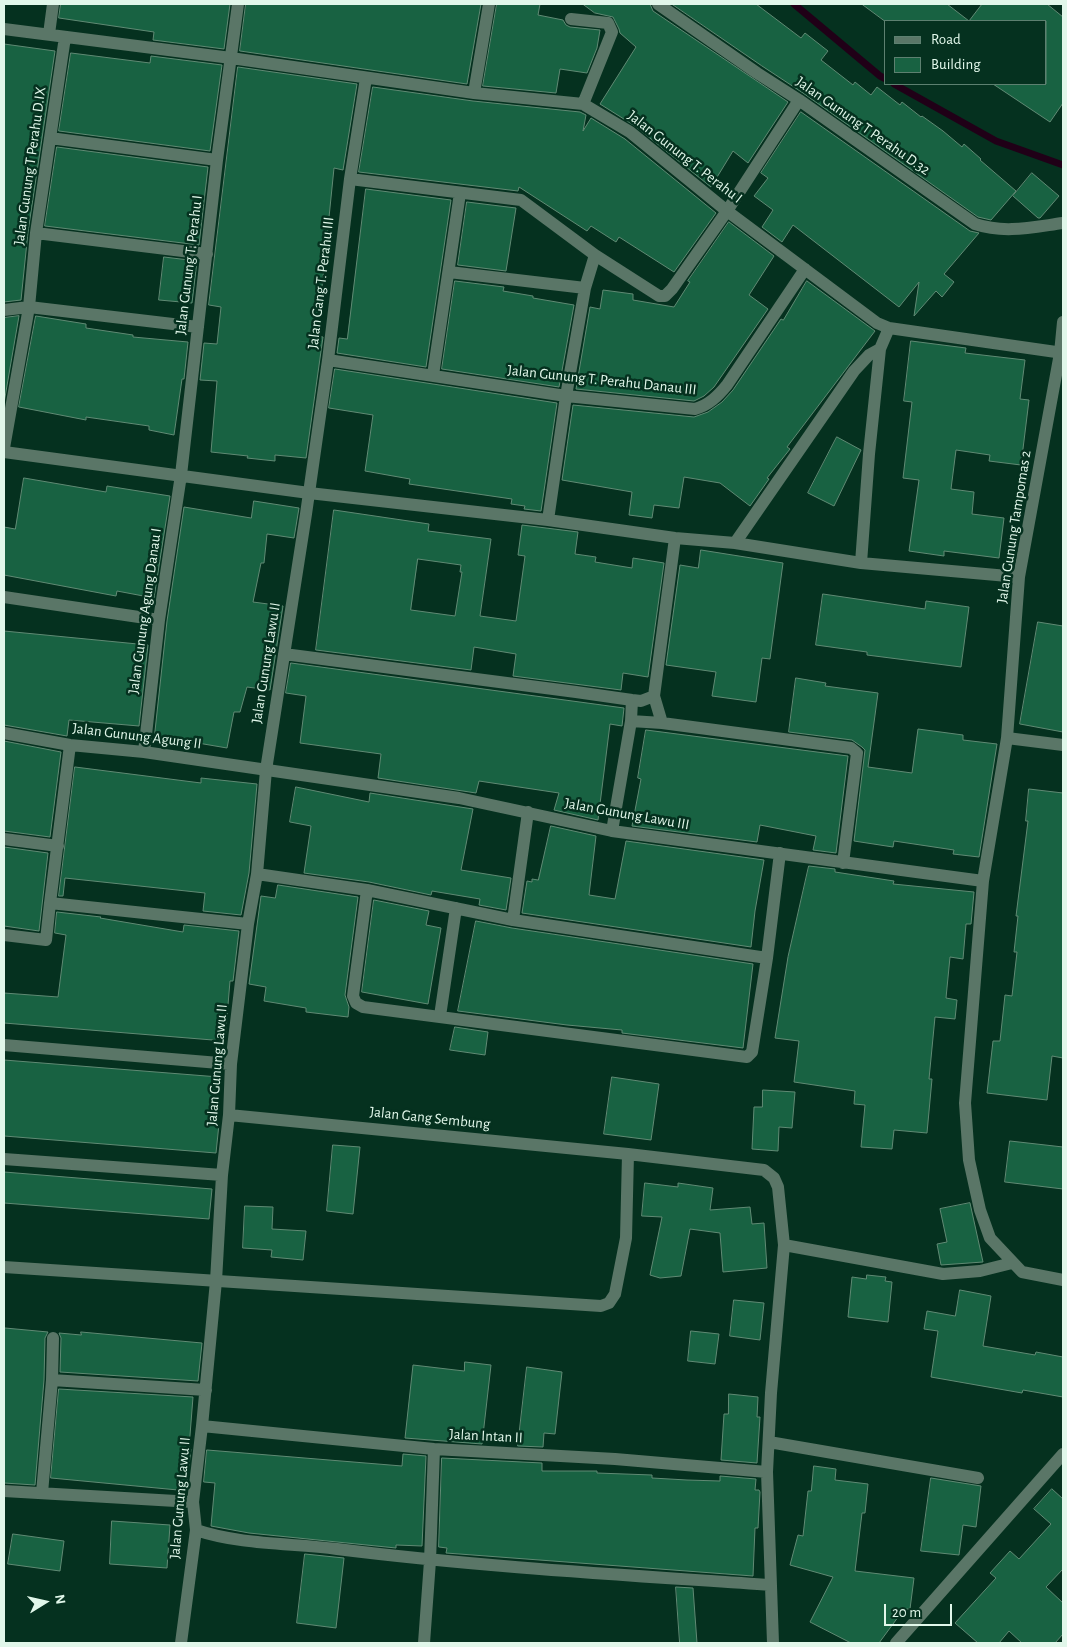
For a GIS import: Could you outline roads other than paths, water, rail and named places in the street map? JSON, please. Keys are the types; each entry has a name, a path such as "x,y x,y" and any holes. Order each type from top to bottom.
{"street":[{"path":"48,34 53,4"},
{"path":"231,58 238,4"},
{"path":"474,93 489,4"},
{"name":"Jalan Gunung T Perahu D.32","path":"658,4 799,100 975,224 1006,230 1063,224"},
{"path":"571,19 608,23 612,32 583,104"},
{"name":"Jalan Gunung T. Perahu I","path":"4,29 231,58 474,93 583,104 630,132 727,211 877,323 888,328 1062,353"},
{"name":"Jalan Gunung T Perahu D.IX","path":"4,448 29,307 36,234 65,37"},
{"name":"Jalan Gunung T. Perahu I","path":"181,475 217,160 231,58"},
{"name":"Jalan Gang T. Perahu III","path":"309,492 328,360 350,179 366,78"},
{"path":"350,179 521,200 595,255 659,296 664,296 672,289 727,211 799,100"},
{"path":"50,138 217,160"},
{"path":"433,375 460,192"},
{"path":"36,234 207,254"},
{"path":"548,520 566,396 585,288 595,255"},
{"name":"Jalan Gunung T. Perahu Danau III","path":"328,360 566,396 695,409 702,407 716,397 727,385 805,269"},
{"path":"449,272 585,288"},
{"path":"4,310 29,307 198,327"},
{"name":"Jalan Gunung Tampomas 2","path":"1012,1263 990,1238 980,1210 969,1160 965,1104 983,881 1007,738 1019,577 1062,353 1063,322"},
{"path":"861,563 869,454 880,349 888,328"},
{"path":"735,543 854,371 869,355 880,349"},
{"path":"4,452 309,492 548,520 675,538 735,543 861,563 1019,577"},
{"name":"Jalan Gunung Agung Danau I","path":"144,752 159,620 181,475"},
{"name":"Jalan Gunung Lawu II","path":"181,1643 196,1530 193,1502 216,1281 231,1064 248,924 257,874 266,770 309,492"},
{"path":"662,723 654,696 675,538"},
{"path":"4,597 159,620"},
{"path":"284,654 632,700 641,701 654,696"},
{"path":"612,831 631,721 632,700"},
{"path":"631,721 662,723 851,748 857,753 843,863"},
{"name":"Jalan Gunung Agung II","path":"4,733 70,745 144,752 266,770"},
{"path":"1007,738 1063,745"},
{"path":"4,935 46,940 70,745"},
{"name":"Jalan Gunung Lawu III","path":"266,770 459,798 612,831 983,881"},
{"path":"513,920 528,812"},
{"path":"4,839 58,846"},
{"path":"367,890 353,996 356,1004 363,1007 747,1057 752,1052 767,958 780,853"},
{"path":"257,874 367,890 513,920 767,958"},
{"path":"50,903 248,924"},
{"path":"440,1016 456,908"},
{"path":"4,1045 231,1064"},
{"name":"Jalan Gang Sembung","path":"229,1114 628,1154 764,1170 774,1178 778,1187 784,1245 771,1393 768,1472 773,1643"},
{"path":"4,1267 604,1305 611,1301 615,1294 626,1238 628,1154"},
{"path":"4,1159 222,1175"},
{"path":"784,1245 943,1274 980,1271 1012,1263 1022,1272 1063,1280"},
{"path":"42,1493 52,1380 53,1338"},
{"path":"52,1380 206,1390"},
{"name":"Jalan Intan II","path":"202,1426 434,1449 615,1459 768,1472"},
{"path":"769,1442 978,1478"},
{"path":"424,1643 430,1561 434,1449"},
{"path":"896,1643 1063,1454"},
{"path":"4,1491 193,1502"},
{"path":"196,1530 217,1537 320,1547 430,1561 771,1586"}],"waterway":[{"path":"794,4 884,78"},
{"path":"896,85 996,141 1063,165"}]}
